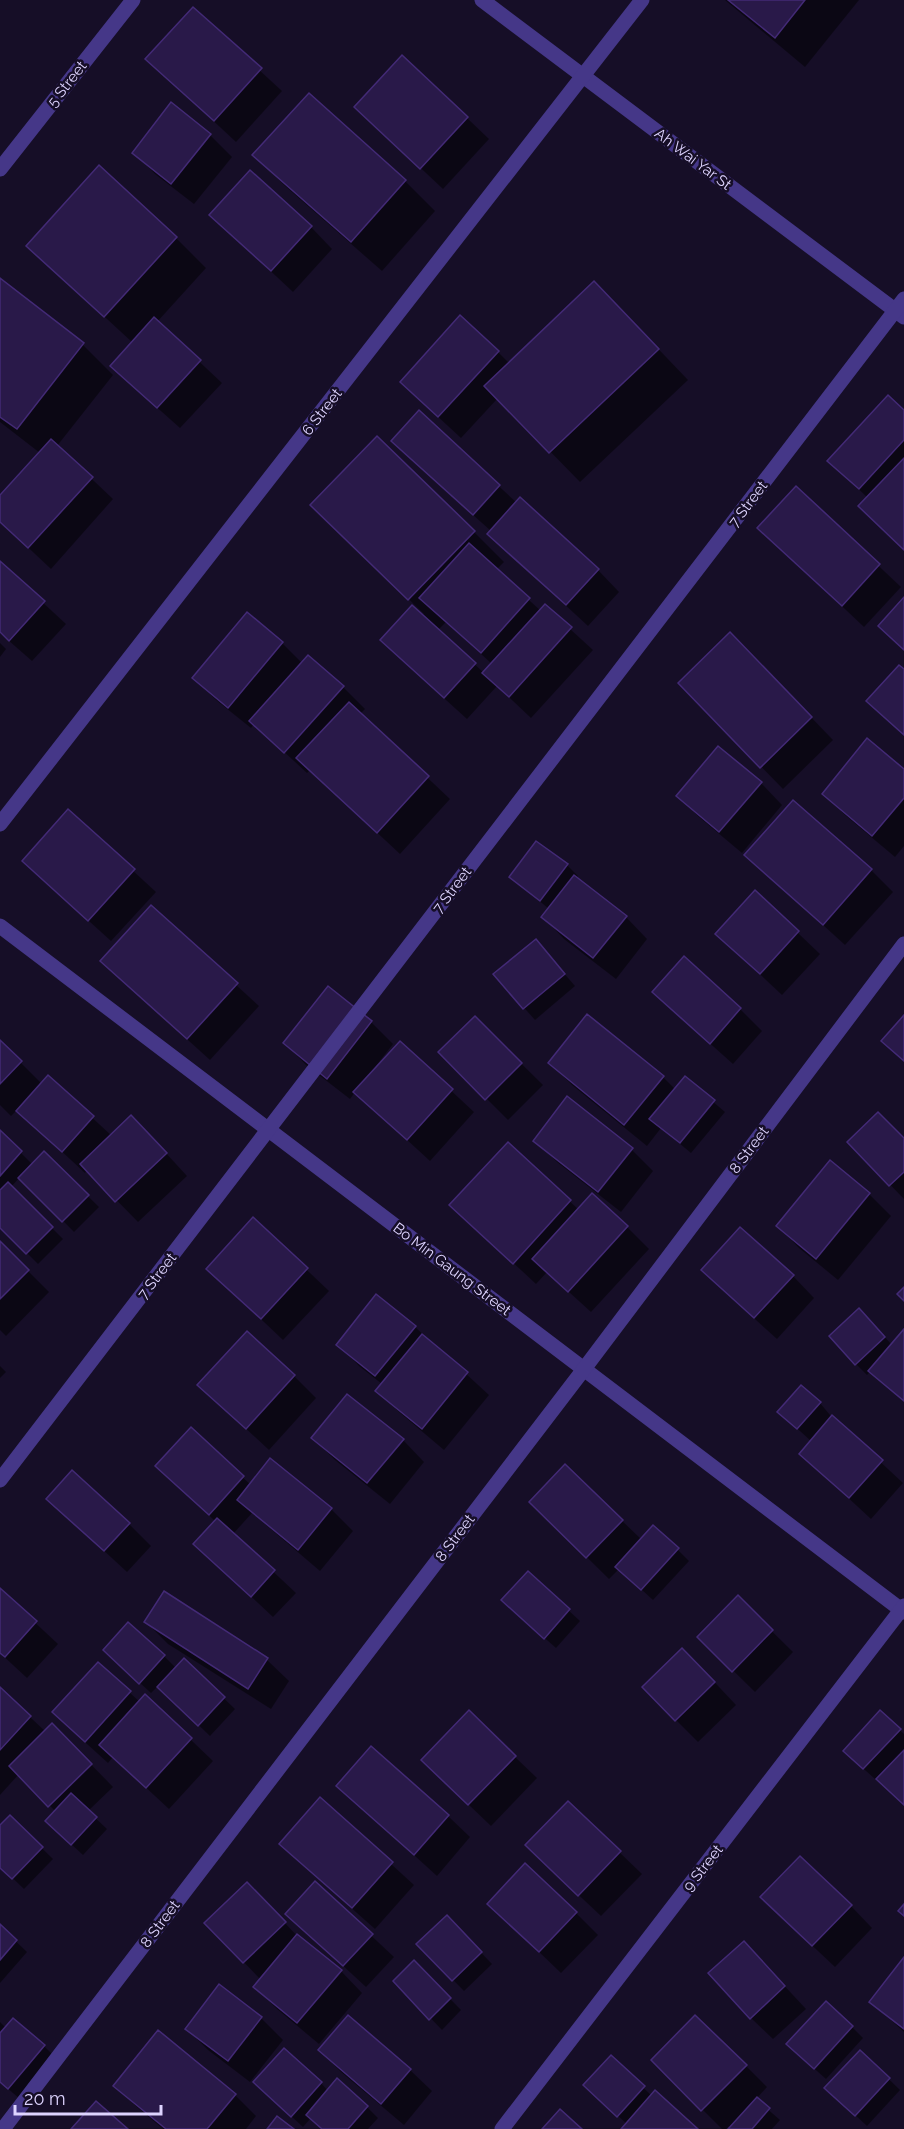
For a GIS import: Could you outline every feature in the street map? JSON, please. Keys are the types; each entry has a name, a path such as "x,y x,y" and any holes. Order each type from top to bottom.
{"street":[{"name":"5 Street","path":"0,169 133,0"},
{"name":"Ah Wai Yar St","path":"482,0 901,309"},
{"name":"6 Street","path":"0,824 642,0"},
{"name":"7 Street","path":"0,1480 901,309"},
{"name":"Bo Min Gaung Street","path":"0,926 903,1609"},
{"name":"8 Street","path":"3,2129 584,1369 904,944"},
{"name":"9 Street","path":"502,2129 903,1609"}],"building":[{"path":"728,0 805,0 775,38"},
{"path":"193,7 262,68 214,121 145,59"},
{"path":"402,55 468,117 420,169 354,107"},
{"path":"309,93 406,180 351,242 252,155"},
{"path":"171,102 211,134 171,184 132,153"},
{"path":"99,165 177,237 104,317 26,246"},
{"path":"250,170 312,226 271,271 209,215"},
{"path":"0,278 84,343 17,429 0,417"},
{"path":"594,281 659,349 549,453 484,386"},
{"path":"460,315 499,351 438,417 400,382"},
{"path":"154,317 201,360 157,408 110,366"},
{"path":"888,395 904,410 904,440 859,489 827,461"},
{"path":"419,410 500,485 473,515 391,441"},
{"path":"377,436 475,531 408,600 310,505"},
{"path":"51,439 93,477 28,548 0,522 0,495"},
{"path":"904,458 904,550 858,506"},
{"path":"796,486 880,564 842,606 757,528"},
{"path":"520,497 599,569 566,605 487,534"},
{"path":"469,543 530,598 481,653 419,598"},
{"path":"0,561 45,601 9,641 0,632"},
{"path":"904,597 904,650 878,626"},
{"path":"545,604 572,627 509,697 482,673"},
{"path":"412,605 476,663 444,698 380,640"},
{"path":"247,612 283,642 228,708 192,678"},
{"path":"730,632 812,717 760,768 678,683"},
{"path":"308,655 344,686 284,753 249,721"},
{"path":"899,665 904,669 904,735 866,701"},
{"path":"349,702 429,776 377,833 296,758"},
{"path":"867,738 904,769 904,798 872,836 822,794"},
{"path":"718,746 762,782 719,832 676,796"},
{"path":"793,800 872,869 823,925 744,855"},
{"path":"68,809 135,869 88,921 22,861"},
{"path":"536,841 568,864 540,901 509,877"},
{"path":"574,875 627,916 593,958 541,917"},
{"path":"755,890 799,931 760,974 715,934"},
{"path":"151,905 238,983 187,1039 100,961"},
{"path":"536,939 565,974 523,1009 493,974"},
{"path":"684,956 741,1008 710,1044 652,992"},
{"path":"328,986 372,1021 327,1079 283,1043"},
{"path":"587,1014 664,1076 624,1125 548,1063"},
{"path":"904,1015 904,1061 881,1041"},
{"path":"475,1016 522,1063 485,1100 438,1052"},
{"path":"0,1040 22,1061 0,1084"},
{"path":"400,1041 453,1089 407,1140 353,1092"},
{"path":"48,1075 94,1116 62,1152 16,1111"},
{"path":"685,1076 715,1100 680,1143 649,1119"},
{"path":"567,1096 633,1148 598,1192 533,1141"},
{"path":"878,1112 904,1138 904,1172 889,1186 847,1142"},
{"path":"131,1115 167,1153 115,1202 80,1164"},
{"path":"0,1130 22,1151 0,1176"},
{"path":"508,1142 571,1200 513,1264 449,1205"},
{"path":"44,1151 89,1195 62,1222 18,1178"},
{"path":"830,1160 870,1193 816,1259 776,1226"},
{"path":"8,1182 53,1227 26,1254 0,1228 0,1190"},
{"path":"592,1193 628,1226 568,1292 532,1259"},
{"path":"253,1217 308,1268 261,1319 206,1269"},
{"path":"740,1227 794,1275 754,1318 701,1270"},
{"path":"0,1241 29,1270 0,1299"},
{"path":"904,1287 904,1301 897,1294"},
{"path":"376,1294 416,1326 375,1376 336,1345"},
{"path":"859,1308 885,1337 855,1365 829,1336"},
{"path":"904,1329 904,1401 868,1371"},
{"path":"247,1331 295,1375 246,1429 197,1385"},
{"path":"422,1334 468,1372 422,1429 375,1391"},
{"path":"801,1385 821,1402 797,1429 777,1412"},
{"path":"347,1394 404,1439 367,1483 311,1438"},
{"path":"832,1415 883,1460 849,1498 799,1454"},
{"path":"191,1427 244,1476 209,1515 155,1466"},
{"path":"270,1458 332,1508 298,1550 237,1500"},
{"path":"565,1464 623,1520 586,1558 529,1502"},
{"path":"72,1470 130,1523 104,1551 46,1499"},
{"path":"217,1518 275,1570 251,1597 193,1544"},
{"path":"653,1525 679,1548 641,1590 615,1567"},
{"path":"528,1571 570,1609 544,1639 501,1600"},
{"path":"0,1588 37,1621 5,1657 0,1653"},
{"path":"164,1591 268,1658 248,1689 144,1622"},
{"path":"738,1595 773,1630 732,1672 697,1637"},
{"path":"128,1622 165,1655 139,1684 103,1650"},
{"path":"682,1648 715,1682 675,1721 642,1687"},
{"path":"184,1658 225,1697 198,1726 157,1687"},
{"path":"98,1662 131,1691 85,1742 52,1712"},
{"path":"0,1687 31,1716 0,1750"},
{"path":"145,1694 192,1738 146,1788 99,1745"},
{"path":"469,1710 516,1756 468,1805 421,1760"},
{"path":"880,1710 901,1729 863,1769 843,1751"},
{"path":"52,1723 92,1764 48,1807 9,1766"},
{"path":"371,1746 449,1815 414,1855 336,1786"},
{"path":"904,1750 904,1805 876,1779"},
{"path":"71,1793 97,1817 71,1845 45,1821"},
{"path":"320,1797 393,1862 352,1908 279,1844"},
{"path":"568,1801 621,1851 578,1896 525,1845"},
{"path":"10,1815 43,1847 12,1879 0,1868 0,1825"},
{"path":"800,1856 852,1905 812,1946 760,1897"},
{"path":"525,1863 577,1912 539,1952 487,1904"},
{"path":"315,1881 373,1934 343,1966 285,1914"},
{"path":"247,1882 286,1922 243,1963 204,1923"},
{"path":"904,1904 904,1916 898,1911"},
{"path":"447,1915 482,1952 452,1981 416,1944"},
{"path":"0,1924 17,1940 0,1960"},
{"path":"297,1934 342,1970 297,2023 253,1987"},
{"path":"744,1941 785,1986 750,2019 708,1973"},
{"path":"904,1957 904,2029 869,2002"},
{"path":"414,1960 451,1998 429,2020 393,1981"},
{"path":"219,1984 262,2017 228,2061 185,2029"},
{"path":"826,2001 853,2026 814,2069 786,2044"},
{"path":"348,2015 411,2069 381,2104 318,2050"},
{"path":"695,2015 747,2065 701,2111 651,2060"},
{"path":"13,2018 45,2045 8,2089 0,2082 0,2033"},
{"path":"158,2030 236,2094 207,2129 166,2129 113,2086"},
{"path":"284,2048 322,2082 291,2117 253,2082"},
{"path":"860,2050 890,2078 855,2116 824,2088"},
{"path":"611,2055 645,2086 617,2117 583,2085"},
{"path":"337,2078 368,2106 348,2129 322,2129 306,2115"},
{"path":"655,2090 698,2129 621,2129"},
{"path":"757,2097 770,2108 752,2129 728,2129"},
{"path":"96,2101 128,2129 71,2129"},
{"path":"560,2109 582,2129 542,2129"},
{"path":"277,2116 294,2129 267,2129"}]}
